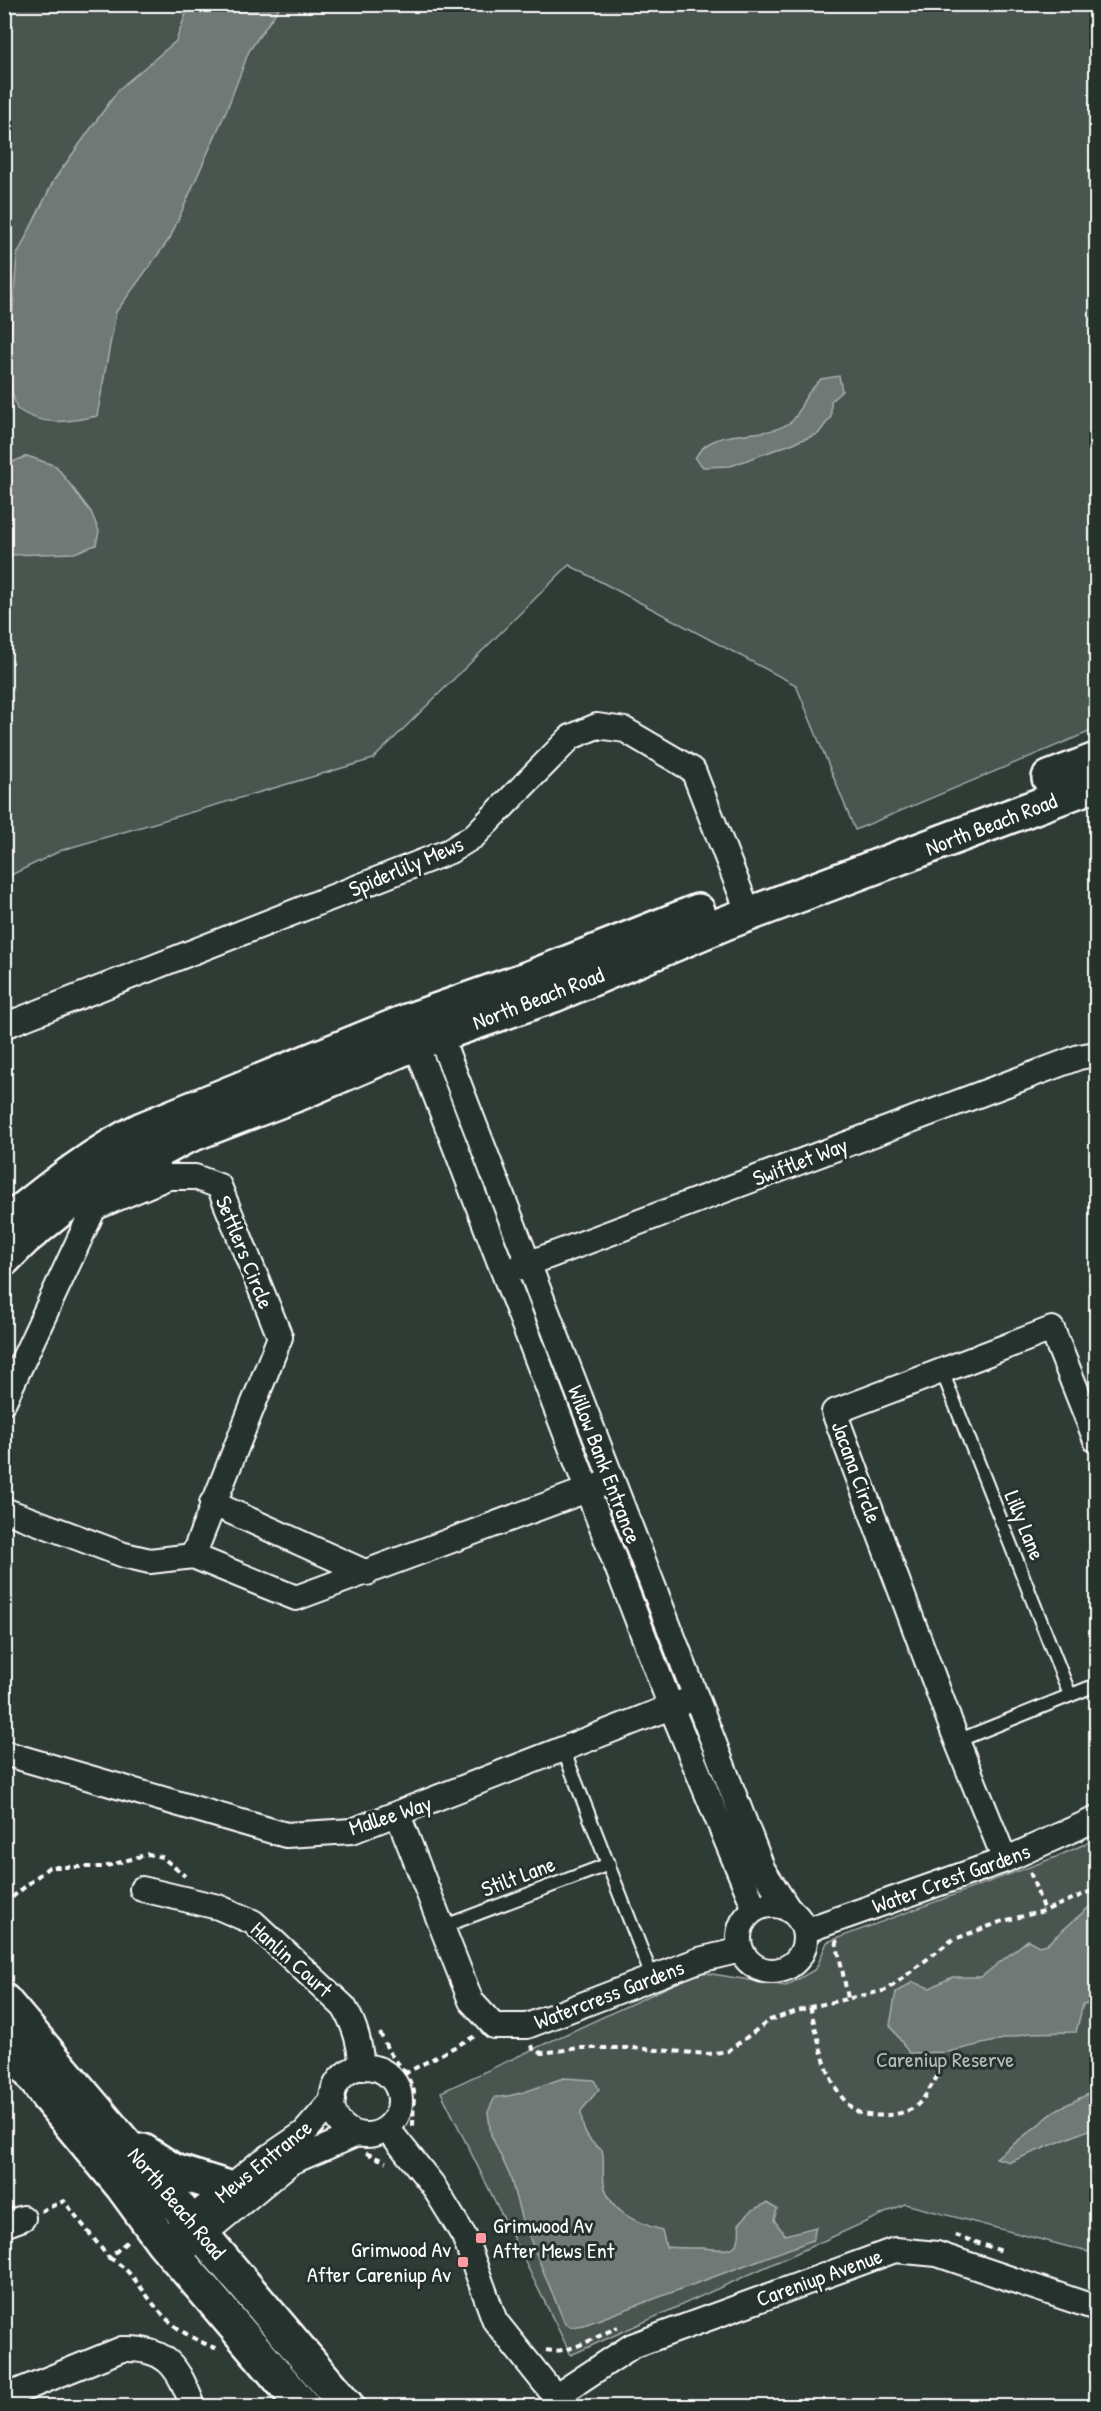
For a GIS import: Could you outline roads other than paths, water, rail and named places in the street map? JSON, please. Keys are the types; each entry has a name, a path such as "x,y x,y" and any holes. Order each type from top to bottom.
{"main road":[{"name":"North Beach Road","path":"746,905 1096,760"},
{"name":"North Beach Road","path":"4,1259 33,1231 80,1194 146,1156 185,1137 300,1093 423,1028 529,978 1096,784"},
{"name":"North Beach Road","path":"4,1226 59,1180 124,1138 423,1028"},
{"name":"North Beach Road","path":"4,2001 347,2406"},
{"name":"North Beach Road","path":"4,2036 47,2096 122,2186 157,2246 303,2406"},
{"path":"119,2136 174,2171 229,2188"}],"street":[{"name":"Spiderlily Mews","path":"4,1026 450,851 474,836 571,737 597,726 625,730 693,770 746,905"},
{"name":"Willow Bank Entrance","path":"423,1028 528,1263 763,1870 789,1910"},
{"name":"Willow Bank Entrance","path":"423,1028 504,1272 671,1707 755,1909"},
{"name":"Swiftlet Way","path":"504,1272 1079,1057 1096,1054"},
{"name":"Settlers Circle","path":"4,1401 94,1208 168,1177 195,1177 219,1186 280,1337 212,1503 193,1556"},
{"name":"Jacana Circle","path":"1014,1856 957,1741 834,1412 1052,1329 1096,1440"},
{"path":"4,1510 124,1555 150,1561 193,1556 296,1598 368,1573 587,1489 612,1482"},
{"path":"212,1503 368,1573"},
{"name":"Mallee Way","path":"4,1753 286,1835 352,1831 696,1697"},
{"path":"398,1815 442,1927"},
{"name":"Water Crest Gardens","path":"804,1931 1014,1856 1096,1820"},
{"name":"Hanlin Court","path":"142,1889 218,1907 253,1922 344,2007 353,2022 360,2043 362,2068"},
{"path":"778,1905 789,1910 799,1919 804,1931 802,1953 786,1968 765,1971 746,1960 741,1950 740,1927 755,1909 778,1905"},
{"name":"Watercress Gardens","path":"442,1927 471,2001 494,2026 527,2026 699,1960 741,1950"},
{"path":"362,2068 383,2072 398,2088 399,2110 387,2128 357,2142 339,2121 333,2100 334,2091 345,2075 362,2068"},
{"name":"Mews Entrance","path":"197,2227 229,2188 304,2133 333,2100"},
{"path":"387,2128 432,2184 464,2236 495,2321 559,2402"},
{"name":"Mews Entrance","path":"157,2246 197,2227 291,2162 357,2142"},
{"name":"Careniup Avenue","path":"559,2402 632,2346 895,2250 937,2254 1096,2308"},
{"path":"4,2397 122,2349 142,2348 166,2358 180,2372 193,2406"}],"lane":[{"name":"Lilly Lane","path":"942,1371 1070,1695"},
{"path":"957,1741 1096,1685"},
{"path":"563,1749 652,1977"},
{"name":"Stilt Lane","path":"442,1927 609,1864"}],"place":[{"name":"Grimwood Av After Mews Ent","path":"481,2238"},
{"name":"Grimwood Av After Careniup Av","path":"463,2262"}],"park label":[{"name":"Careniup Reserve","path":"945,2059"}]}
